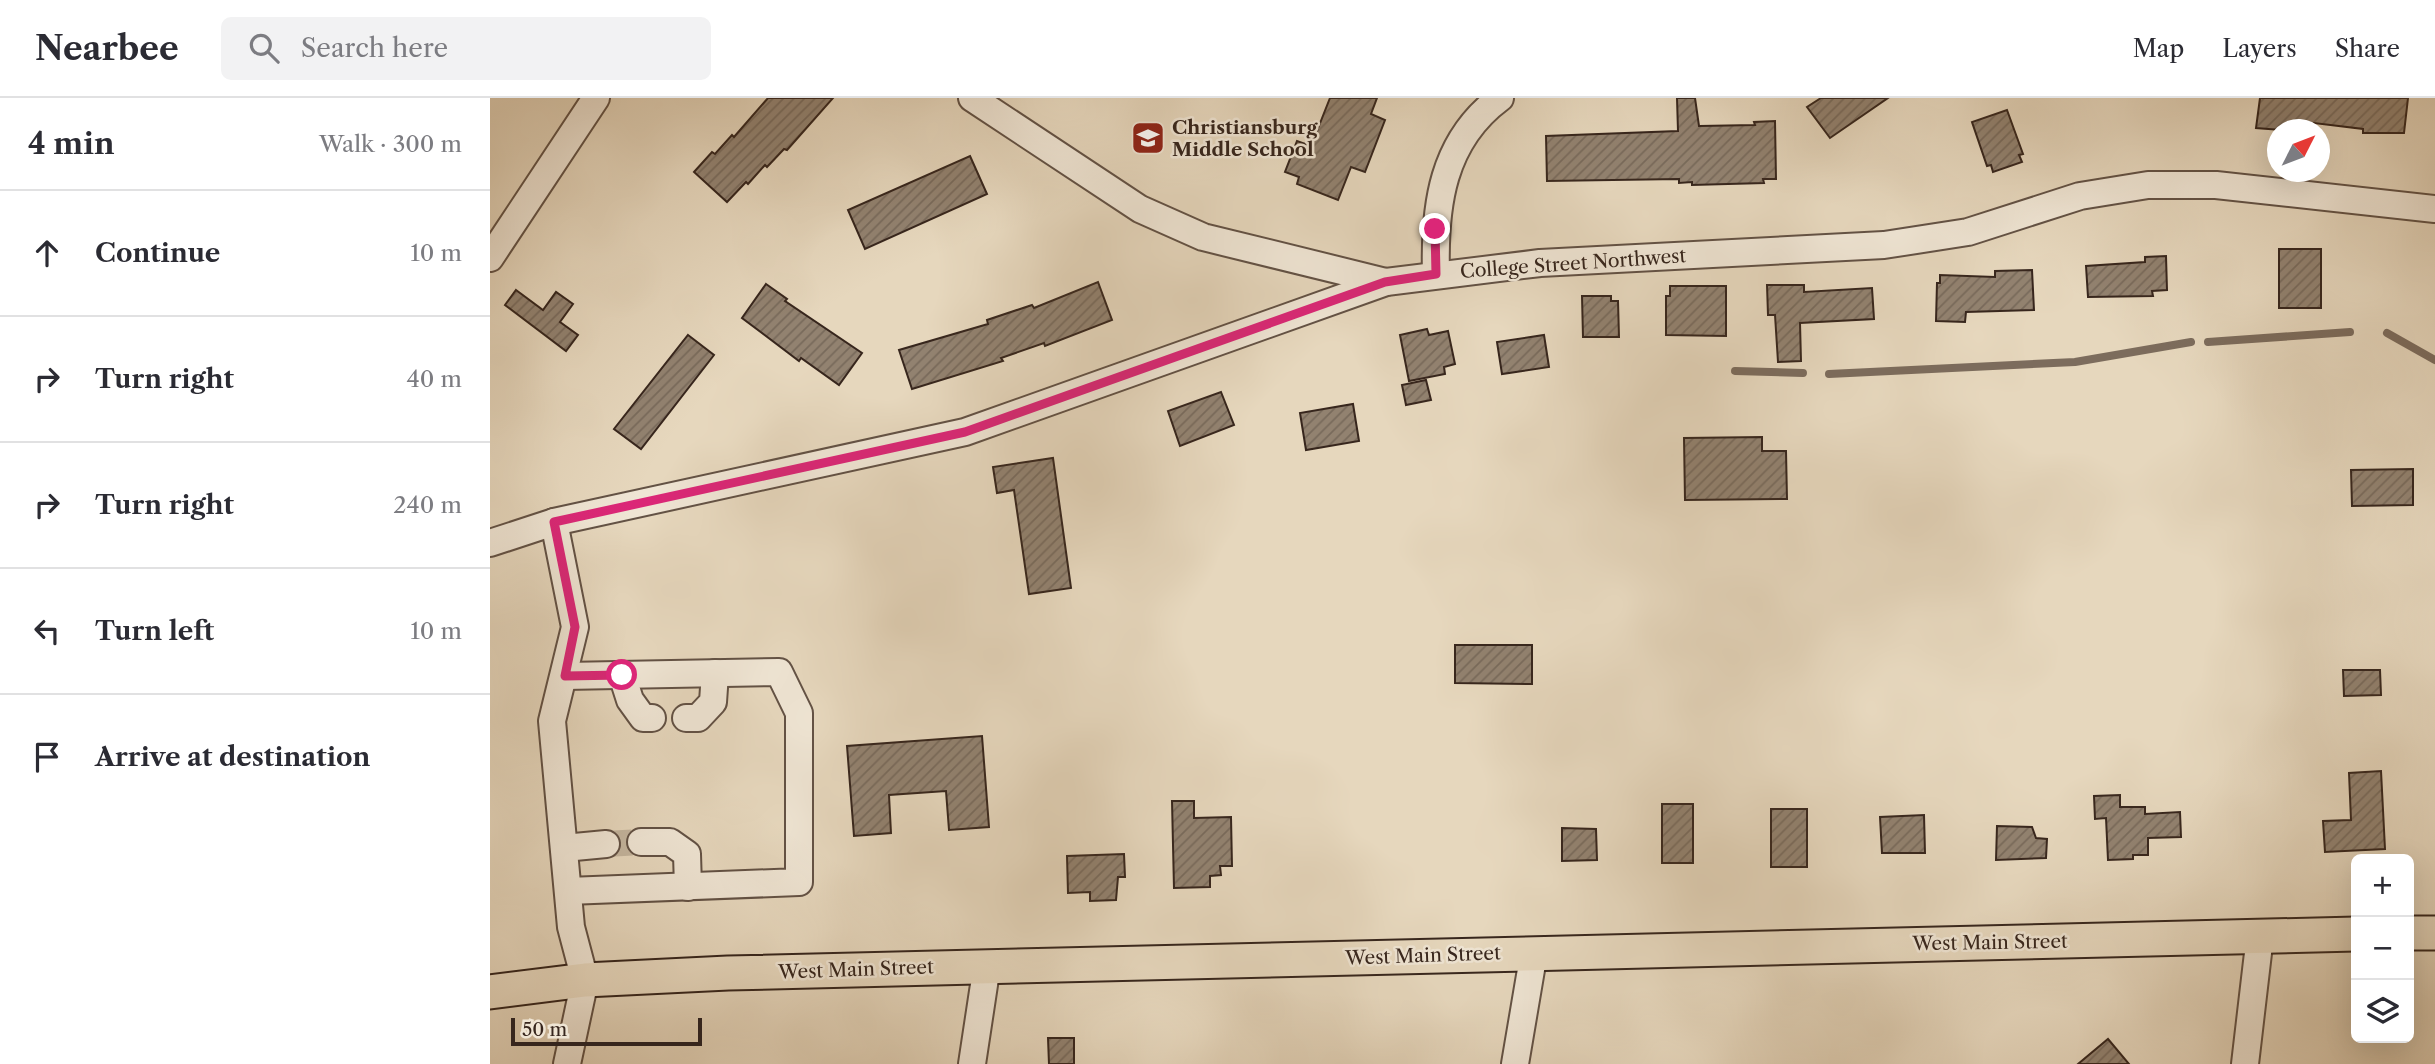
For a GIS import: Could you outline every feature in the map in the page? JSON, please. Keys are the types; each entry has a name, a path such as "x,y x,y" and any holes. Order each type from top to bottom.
{"main road":[{"path":"2414,933 2435,933"},
{"name":"West Main Street","path":"490,992 585,981 987,965 2351,934"}],"street":[{"path":"490,258 596,98"},
{"path":"972,98 1140,209 1203,237 1385,282"},
{"path":"1436,274 1435,229 1441,187 1452,153 1469,128 1500,98"},
{"name":"College Street Northwest","path":"490,543 554,522 965,432 1385,282 1540,263 1884,245 1968,232 2080,196 2148,185 2216,185 2435,209"},
{"path":"554,522 575,627 552,721 571,927 585,981 567,1064"},
{"path":"565,676 779,672 799,713 799,882 568,891"},
{"path":"686,718 698,718 713,702 715,673"},
{"path":"622,675 636,709 643,718 652,718"},
{"path":"641,842 670,842 687,854 688,887"},
{"path":"564,848 606,844"},
{"path":"2245,1064 2260,936"},
{"path":"1515,1064 1534,952"},
{"path":"972,1064 987,965"}],"building":[{"path":"768,98 833,98 787,150 784,149 767,167 765,165 727,202 694,172 712,152 715,154 732,135 734,137"},
{"path":"1330,98 1377,98 1371,114 1385,120 1365,172 1351,167 1338,200 1297,184 1299,177 1285,172 1297,141 1311,146"},
{"path":"1677,98 1695,98 1699,126 1755,125 1754,122 1775,121 1776,179 1763,179 1764,183 1692,185 1692,182 1679,183 1679,179 1547,181 1546,136 1678,131"},
{"path":"1821,98 1888,98 1830,138 1807,107"},
{"path":"2260,98 2408,98 2404,133 2363,133 2363,129 2330,125 2330,119 2267,119 2267,129 2256,128"},
{"path":"2007,110 2023,154 2019,155 2022,162 1993,172 1991,165 1987,166 1972,122"},
{"path":"970,156 987,194 865,249 848,210"},
{"path":"2279,249 2321,249 2321,308 2279,308"},
{"path":"2166,256 2167,290 2152,291 2153,296 2088,297 2086,266 2145,262 2145,257"},
{"path":"2032,270 2034,310 1966,312 1965,322 1936,321 1937,283 1940,283 1940,275 1995,277 1995,271"},
{"path":"1098,282 1112,320 1045,346 1044,343 1001,358 1003,361 912,389 899,350 988,324 987,320 1032,305 1034,308"},
{"path":"766,284 787,299 785,301 862,353 839,385 801,358 799,361 742,318"},
{"path":"1767,285 1804,285 1804,292 1872,288 1874,319 1800,323 1801,361 1778,362 1775,315 1768,315"},
{"path":"1670,286 1726,286 1726,336 1666,335 1666,296 1670,296"},
{"path":"516,290 543,310 556,292 573,304 560,322 578,335 566,351 505,305"},
{"path":"1582,296 1611,296 1611,301 1618,301 1619,337 1583,337"},
{"path":"1427,329 1429,335 1448,331 1455,364 1444,367 1445,374 1409,381 1400,335"},
{"path":"688,335 714,355 641,449 614,429"},
{"path":"1544,335 1549,367 1502,374 1497,342"},
{"path":"1426,380 1431,400 1406,405 1402,385"},
{"path":"1221,392 1234,425 1180,446 1168,411"},
{"path":"1353,404 1359,441 1306,450 1300,413"},
{"path":"1762,437 1762,451 1786,451 1787,499 1685,500 1684,438"},
{"path":"1053,458 1071,588 1029,594 1014,490 997,493 993,467"},
{"path":"2413,469 2413,505 2352,506 2351,470"},
{"path":"1455,645 1532,645 1532,684 1455,683"},
{"path":"2343,670 2380,670 2381,695 2344,696"},
{"path":"982,736 989,827 949,830 946,791 889,795 891,833 854,836 847,746"},
{"path":"2381,771 2385,849 2325,852 2323,821 2351,820 2349,773"},
{"path":"2120,795 2120,807 2145,807 2145,814 2180,812 2181,837 2148,838 2148,855 2133,855 2133,859 2108,860 2106,818 2095,819 2094,796"},
{"path":"1172,801 1194,801 1194,818 1231,817 1232,866 1220,866 1221,875 1210,876 1210,887 1174,888"},
{"path":"1662,804 1693,804 1693,863 1662,863"},
{"path":"1771,809 1807,809 1807,867 1771,867"},
{"path":"1924,815 1925,853 1882,853 1880,817"},
{"path":"1997,826 2032,827 2036,838 2047,839 2046,858 1996,860"},
{"path":"1562,828 1596,829 1597,860 1562,861"},
{"path":"1124,854 1125,877 1118,877 1116,900 1090,901 1090,892 1068,893 1067,856"},
{"path":"1048,1038 1074,1038 1074,1064 1049,1064"},
{"path":"2108,1039 2129,1064 2078,1064"}],"waterway":[{"path":"2208,342 2350,332"},
{"path":"2387,333 2435,360"},
{"path":"1829,374 2075,362 2191,342"},
{"path":"1735,371 1803,373"}],"tunnel":[{"path":"606,844 641,842"}],"place":[{"name":"Christiansburg Middle School","path":"1148,138"}],"route":[{"path":"622,675 565,676 575,627 554,522 965,432 1385,282 1436,274 1435,229"}]}
